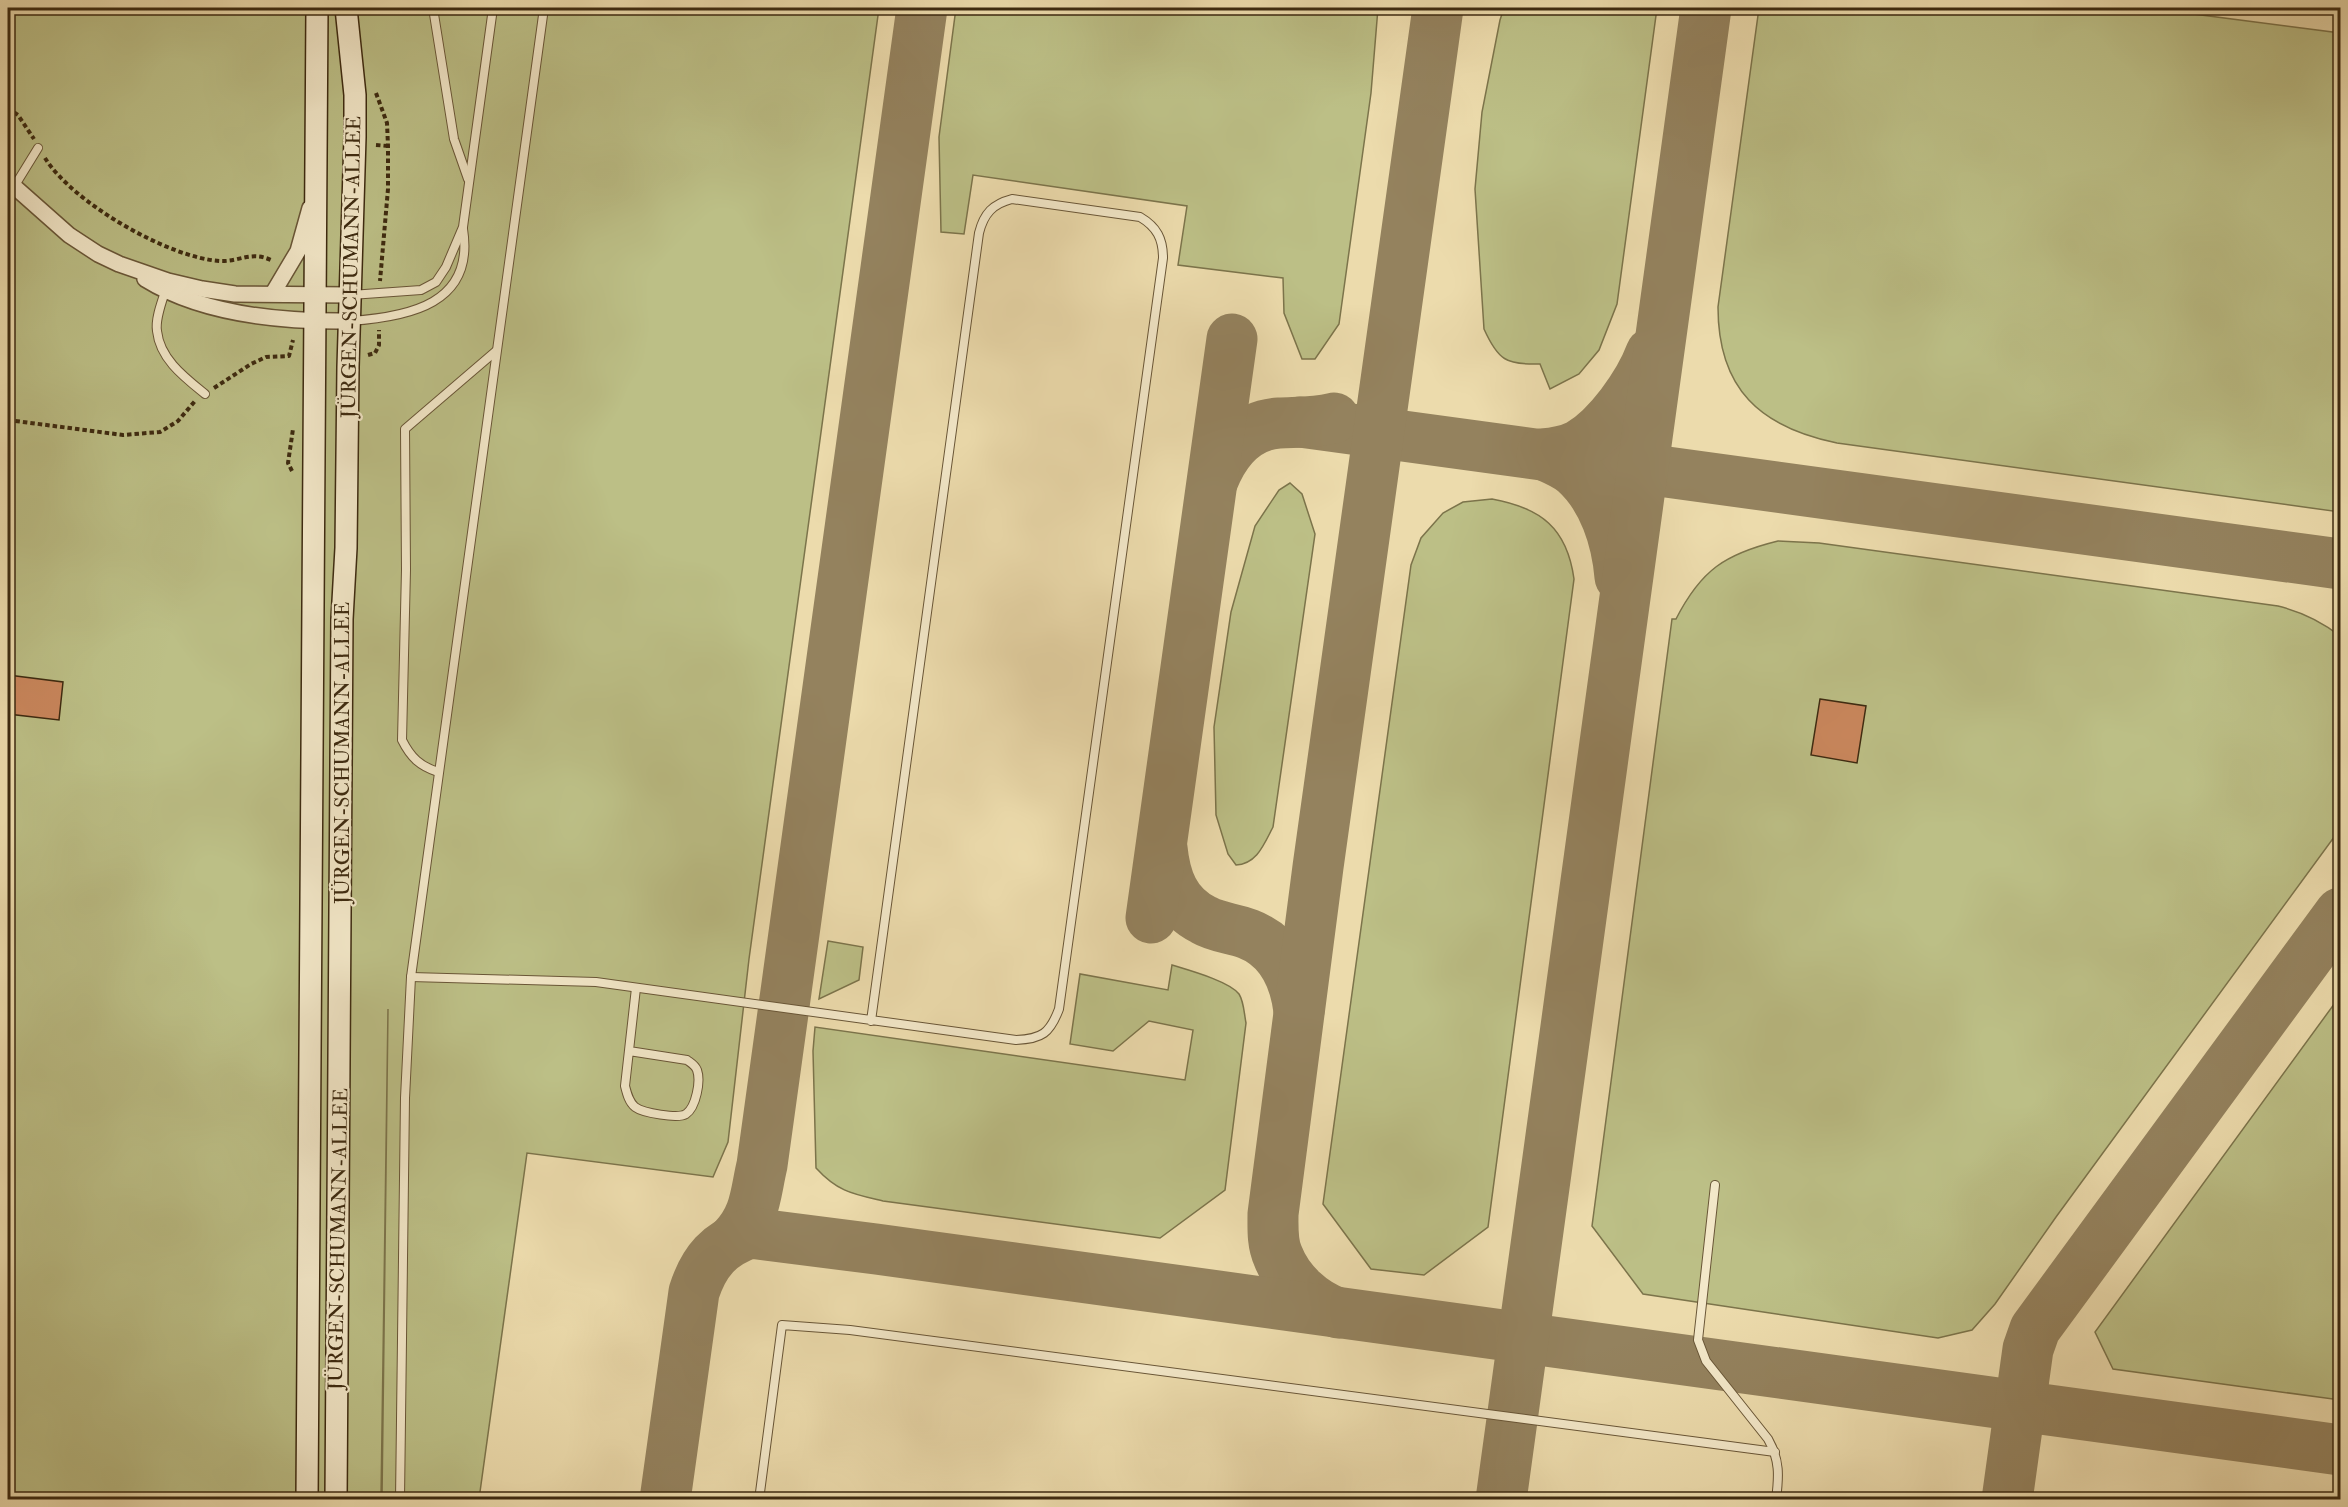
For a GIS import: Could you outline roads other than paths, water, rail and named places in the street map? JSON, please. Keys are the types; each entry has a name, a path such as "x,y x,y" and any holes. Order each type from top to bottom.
{"street":[{"name":"JÜRGEN-SCHUMANN-ALLEE","path":"307,1500 317,8"},
{"name":"JÜRGEN-SCHUMANN-ALLEE","path":"336,1500 342,619 346,548 355,95 346,8"},
{"path":"11,184 69,235 98,254 202,305 294,321 350,321"},
{"name":"JÜRGEN-SCHUMANN-ALLEE","path":"273,293 298,251 316,185"},
{"path":"167,286 235,294 351,295"}],"lane":[{"path":"432,8 454,139 468,180"},
{"path":"350,321 380,319 409,313 434,302 448,290 460,271 466,248 463,227 468,180 493,8"},
{"path":"400,1500 405,1088 411,977 544,8"},
{"path":"11,184 38,148"},
{"path":"411,977 579,981 636,988 871,1021 1016,1040 1032,1040 1044,1035 1053,1025 1059,1009 1163,258 1163,246 1158,233 1151,224 1140,217 1012,199 1001,202 990,209 983,219 979,233 871,1021"},
{"path":"351,295 422,290 436,282 446,267 463,227"},
{"path":"167,286 156,330 164,355 205,394"},
{"path":"438,772 421,766 408,753 402,740 406,570 405,429 496,351"},
{"path":"629,1051 687,1060 694,1065 698,1072 698,1082 695,1099 687,1113 679,1116 647,1112 635,1107 628,1097 625,1086 636,988"},
{"path":"1715,1185 1698,1340 1706,1361 1768,1439 1775,1452 1780,1471 1776,1500"},
{"path":"759,1500 783,1325 850,1330 1775,1452"}]}
